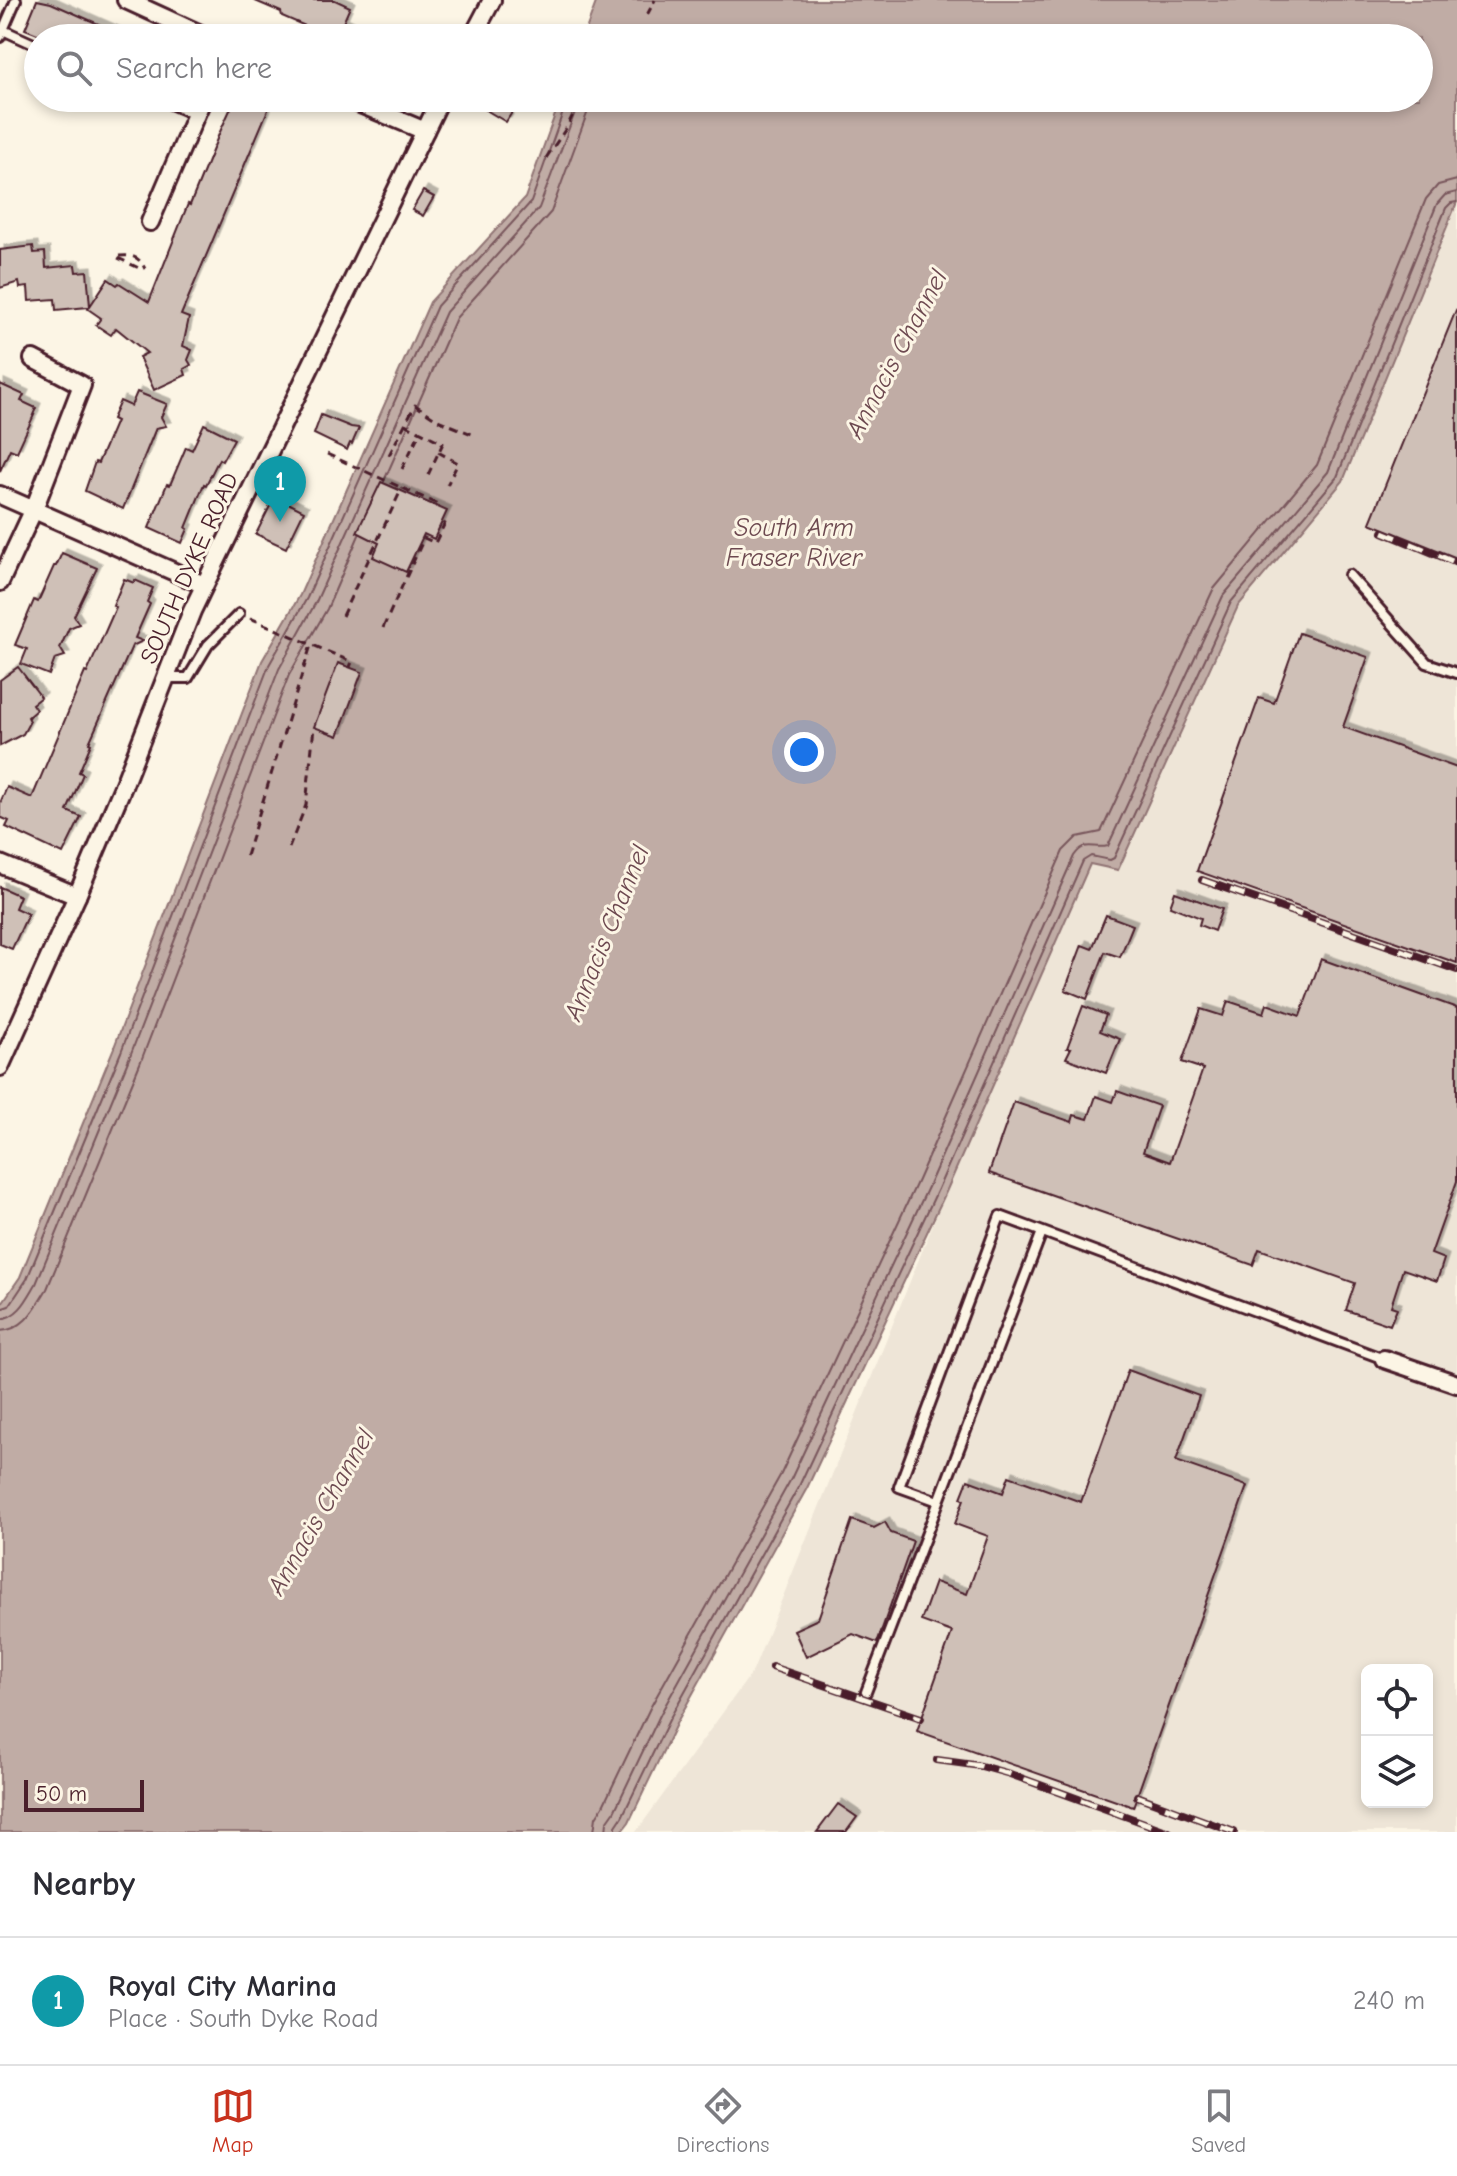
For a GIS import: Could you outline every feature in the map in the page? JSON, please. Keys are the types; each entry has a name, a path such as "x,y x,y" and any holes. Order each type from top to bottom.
{"street":[{"path":"126,0 178,24"},
{"path":"479,24 492,0"},
{"path":"150,222 197,112"},
{"path":"380,112 425,131"},
{"name":"SOUTH DYKE ROAD","path":"0,1067 77,896 204,585 434,112"},
{"path":"0,582 34,509 82,385 33,359"},
{"path":"0,495 204,585"},
{"path":"0,864 77,896"},
{"path":"1384,1359 1457,1384"}],"lane":[{"path":"16,0 1,33 24,41"},
{"path":"189,112 196,115"},
{"path":"1349,575 1427,663 1457,673"},
{"path":"166,678 188,678 208,645 239,614"},
{"path":"938,1501 899,1487 1000,1216 1384,1359"},
{"path":"866,1692 1042,1232"}],"path":[{"path":"647,15 655,0"},
{"path":"546,158 574,112"},
{"path":"118,257 135,257 145,270 118,257"},
{"path":"132,264 135,257"},
{"path":"389,455 415,405 440,421 472,434"},
{"path":"405,424 443,443 427,477"},
{"path":"402,469 420,432"},
{"path":"438,452 458,463 447,485"},
{"path":"327,454 438,504"},
{"path":"342,616 402,488"},
{"path":"383,628 424,538 435,543 448,517"},
{"path":"239,614 352,662 350,667"},
{"path":"246,856 311,645"},
{"path":"289,848 306,805 314,727"}],"shaded area":[{"path":"1457,202 1457,1832 636,1832 753,1671 948,1187 1091,863 1118,870 1238,606 1343,481"}],"water":[{"name":"South Arm Fraser River","path":"597,0 1457,0 1457,202 1343,481 1238,606 1118,870 1090,864 946,1192 807,1488 677,1722 629,1822 621,1832 0,1832 0,1306 20,1277 113,1050 262,661 300,595 430,302 525,198 556,112 1433,112 1433,24 588,24"}],"building":[{"path":"37,0 98,24 27,24"},
{"path":"253,0 335,0 350,7 345,24 301,24 282,16 281,12"},
{"path":"229,112 267,112 181,315 189,318 183,346 192,350 188,360 191,365 184,369 186,375 154,390 139,357 147,353 116,328 111,335 96,325 101,318 89,307 56,310 55,299 29,301 28,287 20,288 19,282 0,288 0,250 33,246 34,253 45,252 46,268 75,265 76,272 87,271 90,306 108,279 149,302"},
{"path":"489,112 512,112 506,122"},
{"path":"423,191 434,197 423,216 412,210"},
{"path":"1457,311 1457,558 1370,523"},
{"path":"0,384 24,395 21,401 36,408 17,452 10,449 0,471"},
{"path":"137,392 167,404 161,417 166,426 156,428 123,509 85,491 95,462 98,463 116,421 112,419 120,401 131,406"},
{"path":"321,415 359,428 347,450 314,434"},
{"path":"204,424 234,439 204,484 182,543 149,528 186,447 192,450"},
{"path":"381,482 447,511 434,539 424,534 406,572 373,557 379,543 357,532"},
{"path":"278,498 304,511 286,548 256,534 271,504 275,506"},
{"path":"62,553 97,568 74,616 79,624 69,628 60,648 65,656 55,659 49,675 21,664 27,649 15,645 34,600 38,602"},
{"path":"124,579 153,588 147,602 150,604 135,638 143,641 132,646 89,743 79,772 83,774 67,811 81,817 63,854 6,827 9,821 0,817 0,803 7,787 32,798 116,607 113,606"},
{"path":"1299,633 1368,657 1343,727 1457,768 1457,963 1197,871 1259,698 1274,703"},
{"path":"338,663 362,672 338,736 314,727"},
{"path":"18,667 41,697 32,704 36,710 28,717 30,721 23,734 0,746 0,680"},
{"path":"0,887 20,896 15,908 28,914 12,949 0,944"},
{"path":"1175,892 1222,909 1214,931 1199,925 1201,918 1170,906"},
{"path":"1106,915 1133,925 1120,957 1105,952 1087,999 1065,990 1082,945 1092,949"},
{"path":"1321,959 1457,1008 1457,1181 1431,1254 1444,1259 1437,1281 1403,1269 1391,1306 1397,1308 1390,1325 1346,1310 1355,1283 1259,1249 1253,1265 989,1173 1014,1102 1072,1122 1074,1115 1088,1119 1096,1096 1113,1102 1117,1091 1159,1106 1143,1152 1170,1162 1203,1069 1182,1062 1201,1009 1223,1016 1228,1001 1264,1013 1267,1004 1300,1016"},
{"path":"1083,1006 1106,1015 1100,1031 1120,1039 1106,1073 1066,1058"},
{"path":"1128,1370 1199,1396 1176,1461 1247,1486 1133,1807 917,1731 952,1632 921,1621 935,1582 967,1594 988,1536 955,1524 968,1480 1003,1493 1009,1476 1081,1502"},
{"path":"852,1520 874,1528 885,1522 891,1533 913,1541 877,1643 853,1634 806,1657 794,1630 818,1619"},
{"path":"838,1804 857,1817 846,1832 817,1832"}],"railway":[{"path":"1383,532 1457,563"},
{"path":"1202,880 1457,970"},
{"path":"772,1667 921,1718"},
{"path":"937,1760 1010,1774 1169,1832"},
{"path":"1137,1796 1234,1832"}],"place":[{"name":"Royal City Marina","path":"280,522"}],"water label":[{"name":"Annacis Channel","path":"897,354"},
{"name":"Annacis Channel","path":"607,933"},
{"name":"Annacis Channel","path":"321,1512"}]}
